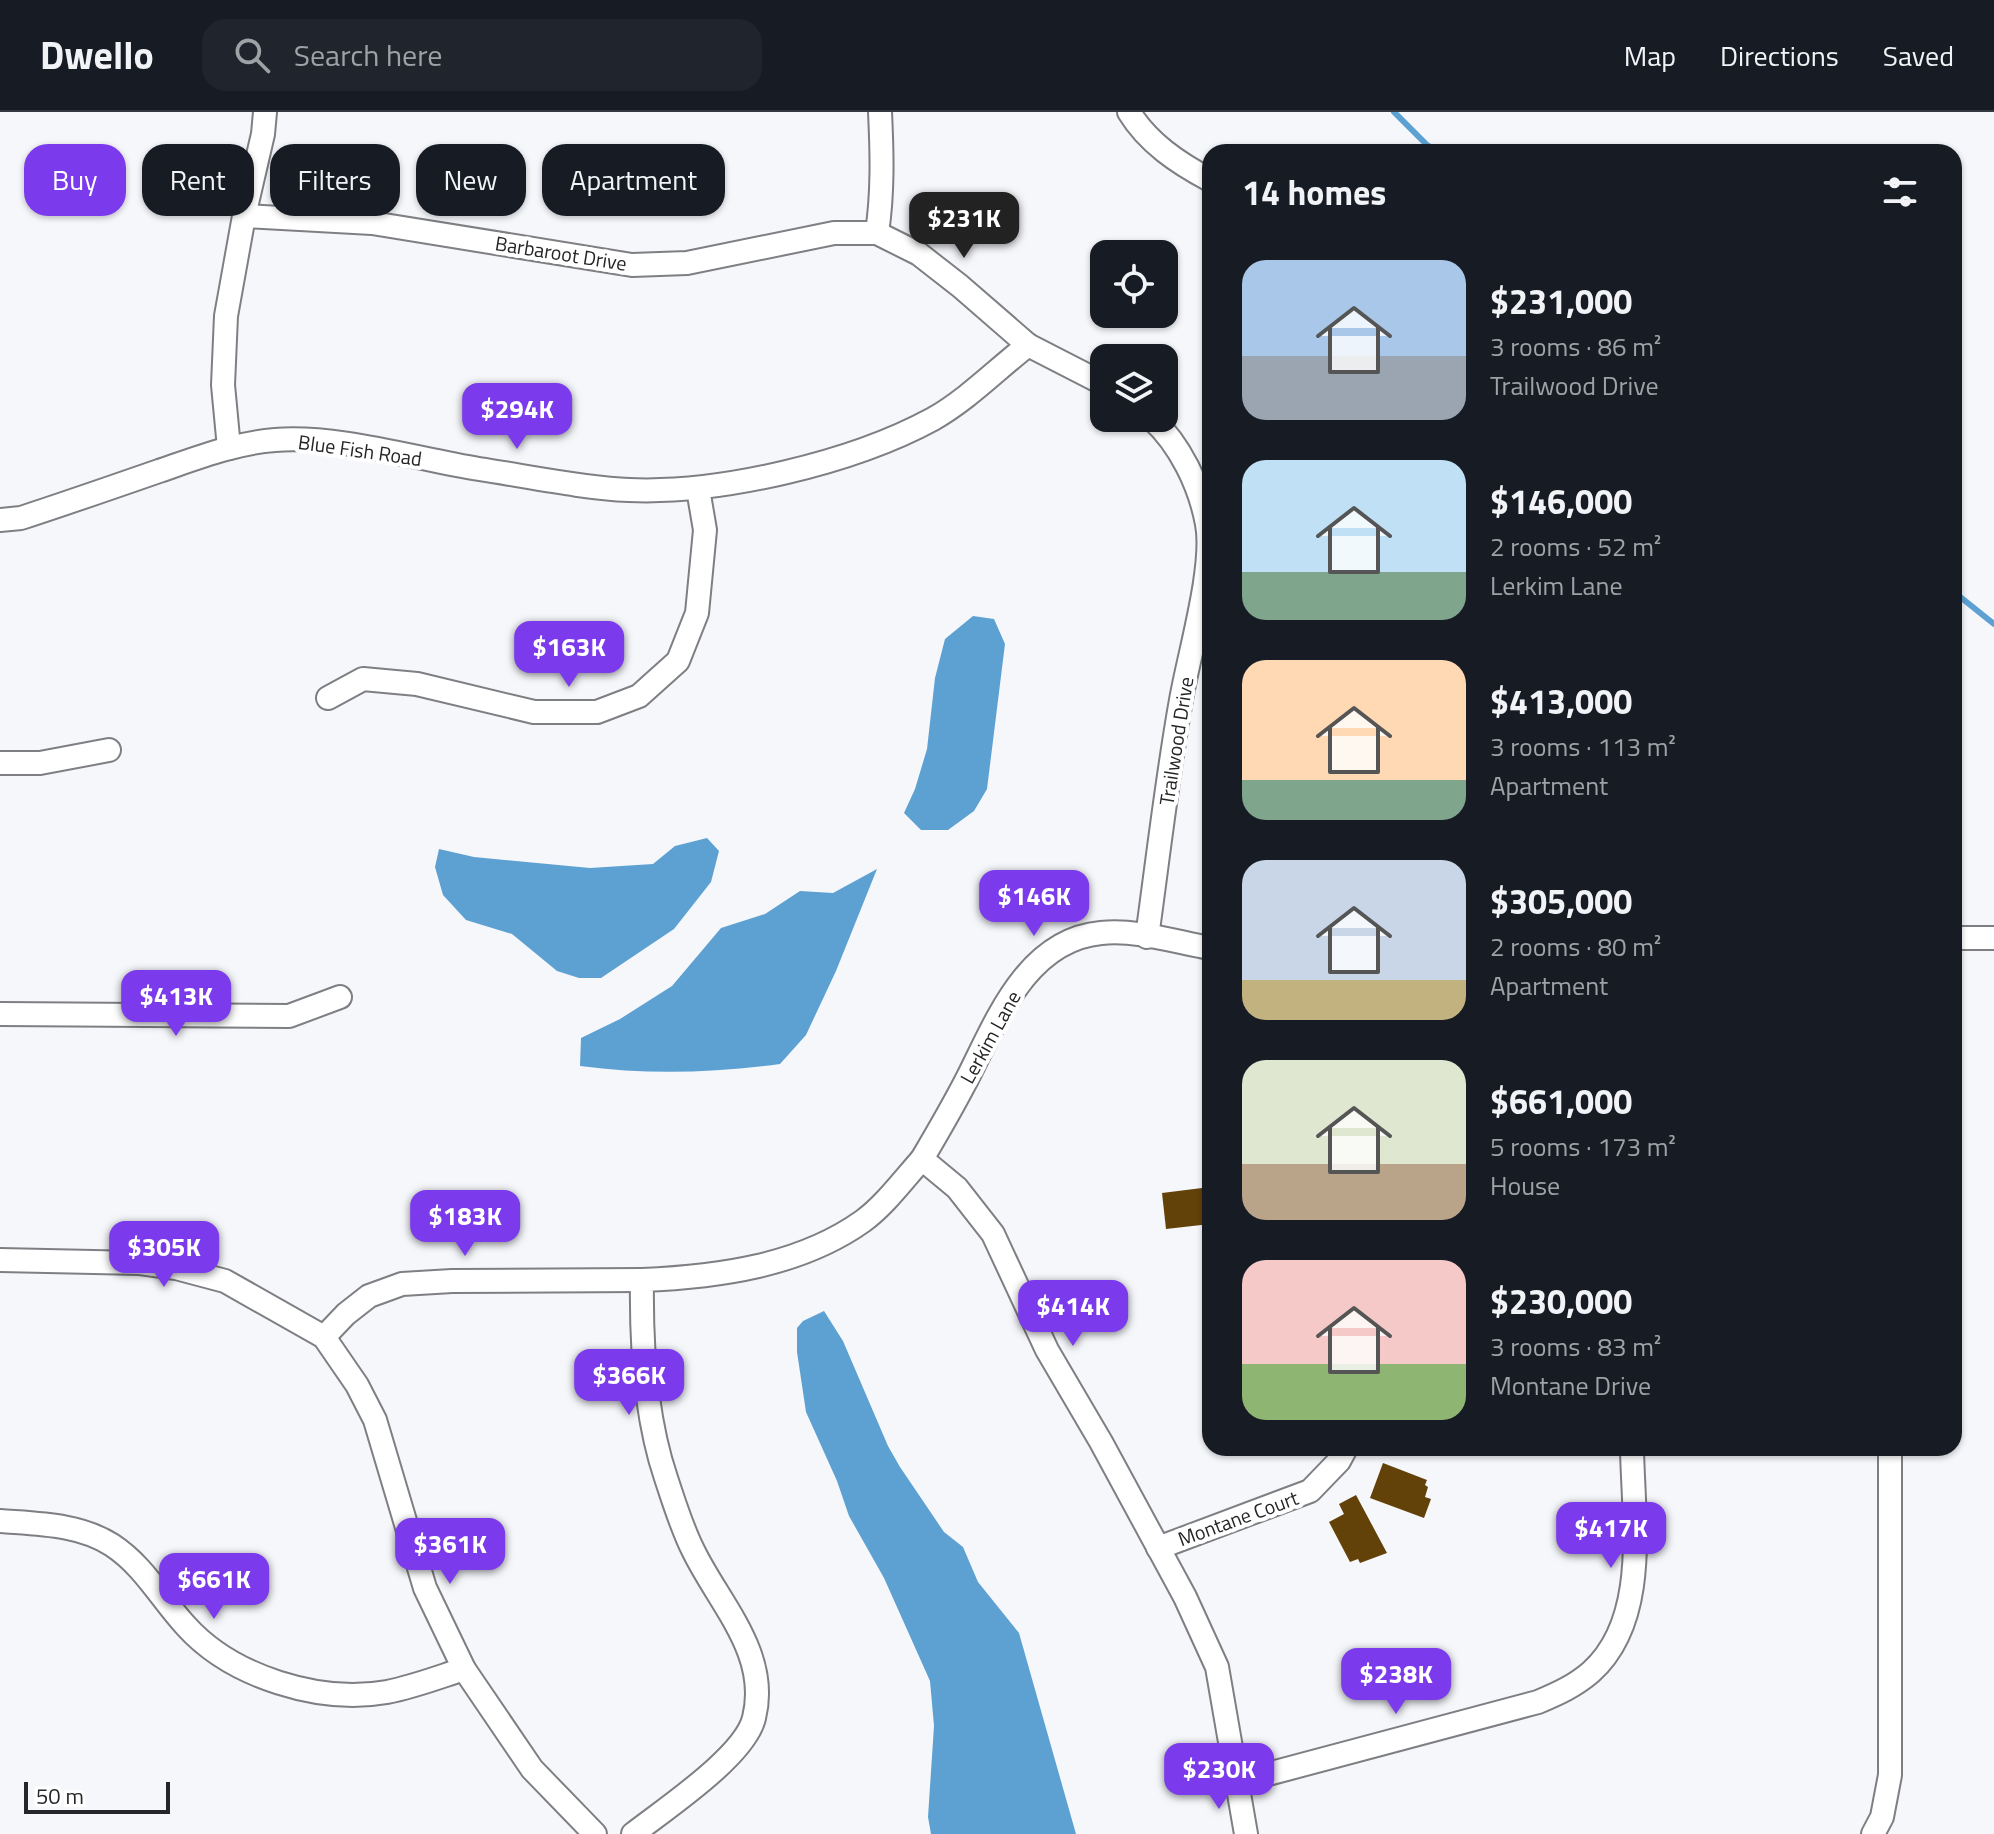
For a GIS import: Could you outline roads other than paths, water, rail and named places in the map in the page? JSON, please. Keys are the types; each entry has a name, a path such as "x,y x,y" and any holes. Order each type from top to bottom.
{"street":[{"path":"254,173 265,112"},
{"path":"880,112 883,159 877,233 919,254 1028,345 1090,377"},
{"path":"1129,112 1136,124 1177,162 1202,176"},
{"path":"229,448 223,385 226,316 244,216"},
{"name":"Barbaroot Drive","path":"244,216 372,223 632,265 687,263 834,233 877,233"},
{"name":"Blue Fish Road","path":"0,520 21,518 229,448 276,440 323,441 478,469 628,490 698,489 815,464 889,439 932,419 969,396 1028,345"},
{"name":"Trailwood Drive","path":"1166,432 1194,479 1202,506"},
{"path":"328,698 363,679 417,684 534,712 597,712 639,696 678,661 697,613 705,530 698,489"},
{"name":"Trailwood Drive","path":"1147,937 1181,701 1202,592"},
{"path":"0,763 40,763 109,750"},
{"name":"Lerkim Lane","path":"324,1337 369,1296 402,1284 642,1280 708,1275 771,1263 815,1248 865,1220 922,1159 1013,991 1037,965 1078,938 1102,932 1202,947"},
{"path":"1962,938 1994,938"},
{"path":"0,1014 289,1016 340,997"},
{"path":"922,1159 957,1188 993,1234 1047,1350 1185,1597 1217,1667 1246,1834"},
{"path":"0,1260 140,1263 176,1268 225,1281 324,1337 357,1385 375,1420 425,1588 464,1669 532,1769 595,1834"},
{"path":"633,1834 729,1759 754,1720 757,1677 742,1632 693,1551 665,1475 648,1397 641,1332 642,1280"},
{"name":"Montane Court","path":"1158,1548 1310,1491 1342,1456"},
{"path":"1238,1782 1538,1702 1568,1689 1592,1672 1607,1654 1624,1622 1634,1581 1632,1456"},
{"path":"1873,1834 1882,1817 1890,1775 1890,1456"},
{"path":"0,1521 70,1527 112,1545 152,1581 186,1626 216,1653 261,1677 317,1694 386,1692 464,1669"}],"water":[{"path":"973,616 994,619 1005,644 987,789 974,811 948,830 921,830 904,813 927,749 935,678 945,639"},
{"path":"707,838 719,851 711,882 674,929 601,978 579,978 557,971 512,934 466,920 443,895 435,867 439,849 474,857 590,868 653,864 675,846"},
{"path":"877,869 836,971 806,1035 780,1064 680,1072 580,1066 581,1038 620,1019 672,986 721,928 765,914 800,891 833,893"},
{"path":"824,1311 843,1341 900,1467 944,1532 963,1547 978,1582 1019,1633 1076,1834 931,1834 928,1817 934,1726 930,1681 884,1578 849,1516 806,1412 797,1352 797,1328 803,1321"}],"waterway":[{"path":"1394,112 1426,144"},
{"path":"1962,598 1994,624"}]}
